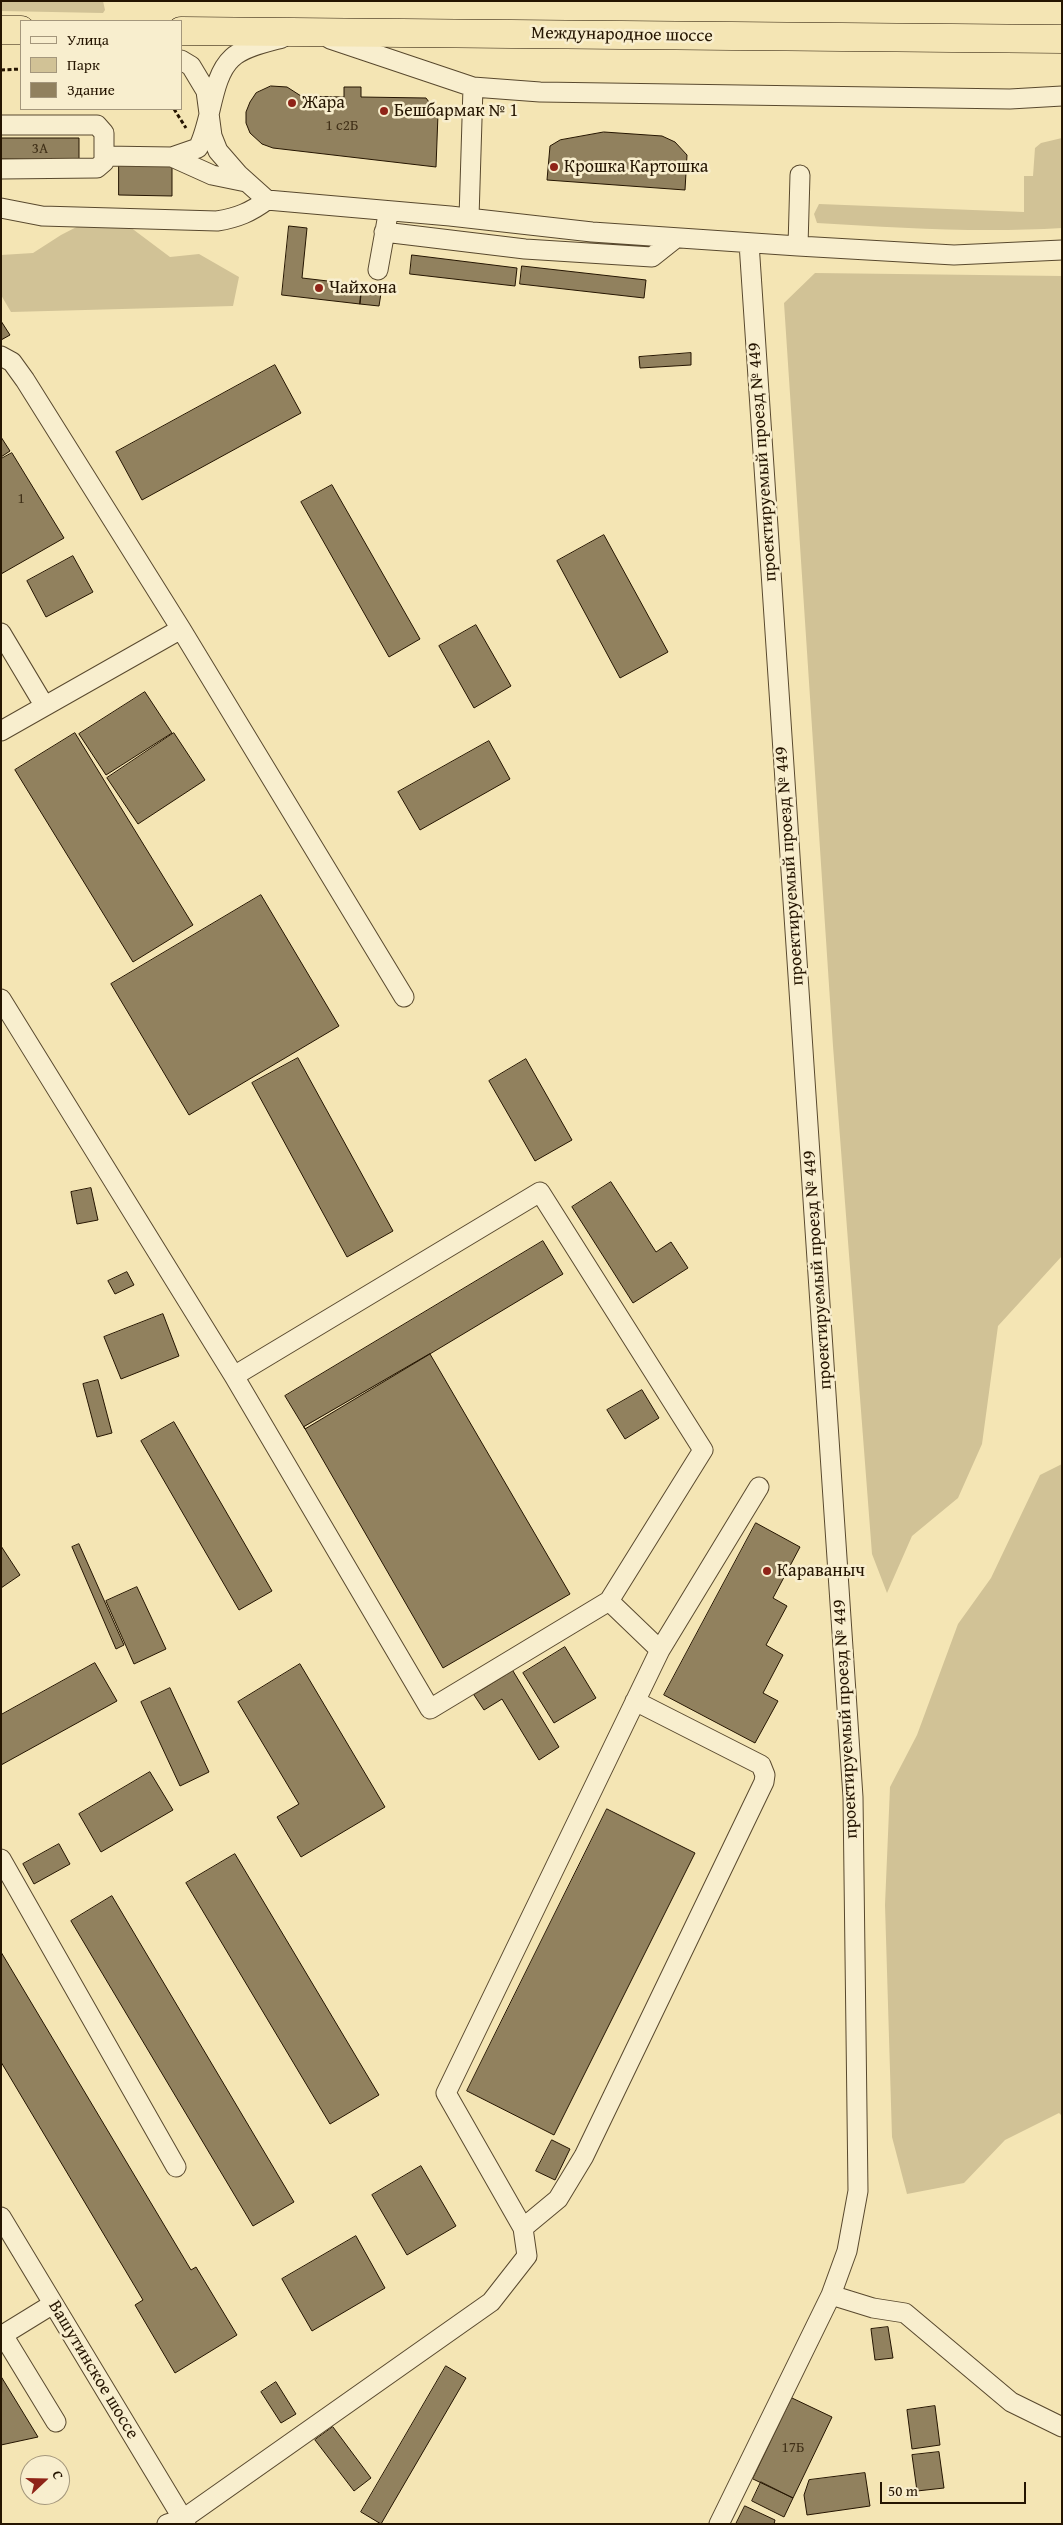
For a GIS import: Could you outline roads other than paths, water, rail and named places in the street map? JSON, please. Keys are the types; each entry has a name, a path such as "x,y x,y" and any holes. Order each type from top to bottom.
{"highway":[{"path":"1,30 20,30"},
{"name":"Международное шоссе","path":"182,31 1062,39"}],"street":[{"path":"104,156 172,157 198,148 210,120 212,102 221,74 232,58 270,41 306,32 473,87 540,92 1010,99 1062,96"},
{"path":"182,61 191,66 201,79 209,104 212,136 218,151 246,182 267,200 469,218 592,232 748,243 954,255 1062,250"},
{"path":"469,218 473,87"},
{"path":"1,125 97,125 104,133 104,162 97,168 1,168"},
{"path":"172,157 212,175 246,182"},
{"path":"798,246 800,175"},
{"path":"1,208 42,216 217,220 234,218 251,211 267,200"},
{"path":"378,270 389,211"},
{"path":"384,232 525,249 652,257 676,238"},
{"name":"проектируемый проезд № 449","path":"719,2524 831,2295 846,2251 858,2191 853,1797 748,243"},
{"path":"1,356 12,362 25,380 181,628 404,997"},
{"path":"1,731 181,628"},
{"path":"1,633 44,705"},
{"path":"1,1000 234,1376 430,1709 609,1601 703,1450 540,1192 234,1376"},
{"path":"178,2522 491,2302 527,2256 523,2228 446,2093 660,1650 759,1486"},
{"path":"609,1601 660,1650"},
{"path":"523,2228 558,2199 584,2156 764,1782 765,1775 761,1765 635,1701"},
{"path":"1,1859 176,2167"},
{"name":"Вашутинское шоссе","path":"1,2217 178,2522"},
{"path":"831,2295 873,2308 905,2313 1011,2402 1062,2428"},
{"path":"53,2304 2,2336 56,2422"}],"place":[{"name":"Жара","path":"292,103"},
{"name":"Бешбармак № 1","path":"384,111"},
{"name":"Крошка Картошка","path":"554,167"},
{"name":"Чайхона","path":"319,288"},
{"name":"Караваныч","path":"767,1571"}]}
